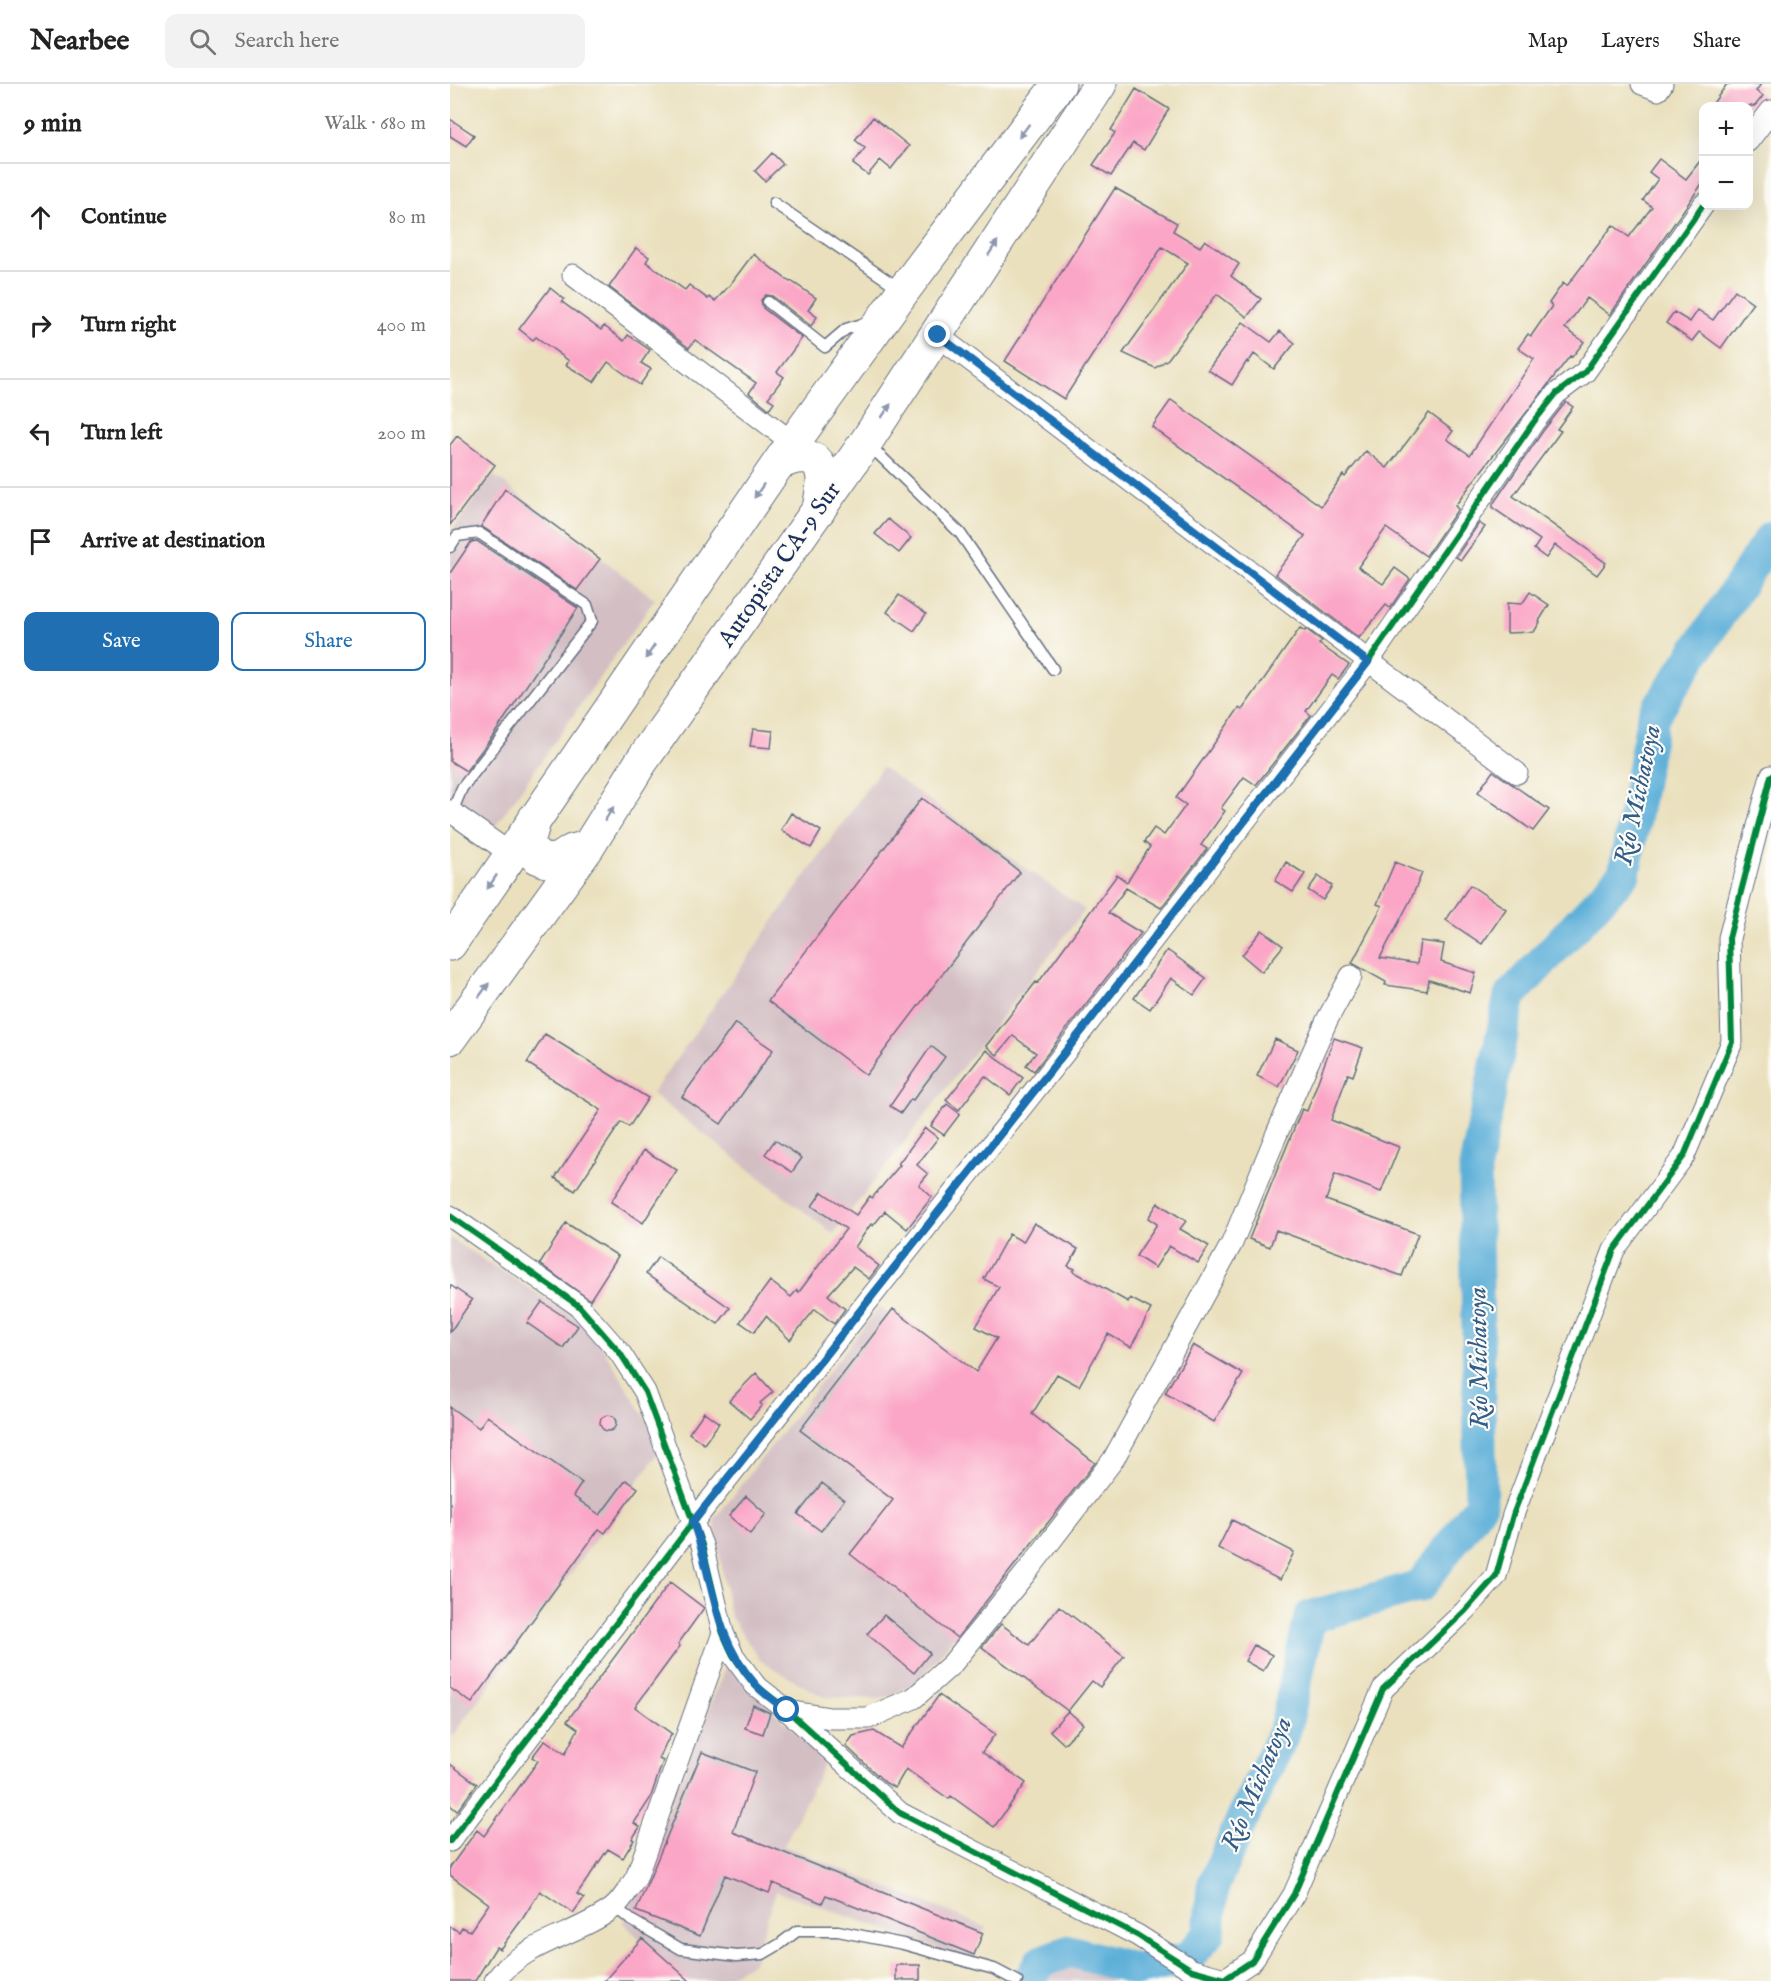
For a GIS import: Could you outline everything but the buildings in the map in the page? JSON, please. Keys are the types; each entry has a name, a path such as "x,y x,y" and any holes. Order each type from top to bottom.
{"highway":[{"path":"450,944 785,453 903,291 1059,84"},
{"name":"Autopista CA-9 Sur","path":"450,1038 588,847 641,762 866,442 1100,84"},
{"path":"785,453 810,458 817,463 822,472 823,482 819,510"},
{"path":"536,817 527,845 537,857 553,861 572,851 588,847"}],"street":[{"path":"1642,84 1658,90 1662,84"},
{"path":"1753,136 1771,111"},
{"path":"450,1842 693,1522 1088,1023 1368,662 1533,423 1556,394 1585,372 1700,210"},
{"path":"573,275 785,453"},
{"path":"938,335 1517,773"},
{"path":"450,1216 579,1306 620,1353 645,1392 702,1545 723,1633 733,1655 755,1685 787,1710 900,1813 1137,1935 1192,1970 1225,1979 1252,1960 1294,1894 1383,1689 1465,1611 1496,1576 1513,1515 1614,1250 1684,1156 1732,1042 1729,938 1771,776"},
{"path":"451,812 511,854"},
{"path":"787,1710 830,1718 868,1718 914,1698 952,1664 1113,1460 1232,1243 1277,1133 1323,1030 1351,976"},
{"path":"495,1981 503,1970 532,1949 588,1924 615,1906 636,1878 723,1633"}],"lane":[{"path":"774,203 903,291"},
{"path":"768,302 825,347 846,328 884,318"},
{"path":"866,442 960,533 1053,669"},
{"path":"450,547 457,536 479,533 587,605 592,621 462,788 451,812"},
{"path":"615,1906 631,1920 681,1949 737,1956 763,1954 796,1931 838,1930 903,1944 994,1969 1017,1981"}],"shaded area":[{"path":"492,474 655,599 489,835 450,804 450,533"},
{"path":"882,767 1085,910 833,1234 652,1094"},
{"path":"450,1238 590,1327 662,1445 652,1462 450,1739"},
{"path":"879,1307 1090,1464 917,1684 882,1699 823,1697 761,1661 730,1616 714,1520"},
{"path":"728,1660 750,1687 825,1762 784,1846 986,1927 971,1960 776,1891 753,1963 719,1981 684,1981 623,1923"},
{"path":"1053,1963 1130,1975 1127,1981 1042,1981"}],"waterway":[{"name":"Río Michatoya","path":"1029,1981 1040,1962 1070,1951 1137,1970 1188,1958 1209,1934 1213,1886 1285,1730 1310,1617 1420,1586 1481,1504 1475,1167 1510,996 1624,874 1653,716 1771,537"}],"cycle path":[{"path":"450,1841 693,1522 1088,1023 1368,662 1533,423 1556,394 1585,372 1700,210"},
{"path":"450,1216 579,1306 620,1353 645,1392 702,1545 723,1633 733,1655 755,1685 787,1710 900,1813 1137,1935 1192,1970 1225,1979 1252,1961 1294,1894 1383,1689 1465,1611 1496,1576 1513,1515 1614,1250 1684,1156 1732,1042 1729,938 1771,776"}],"route":[{"path":"787,1710 755,1685 733,1655 723,1633 702,1545 693,1522 1088,1023 1368,662 938,335"}]}
